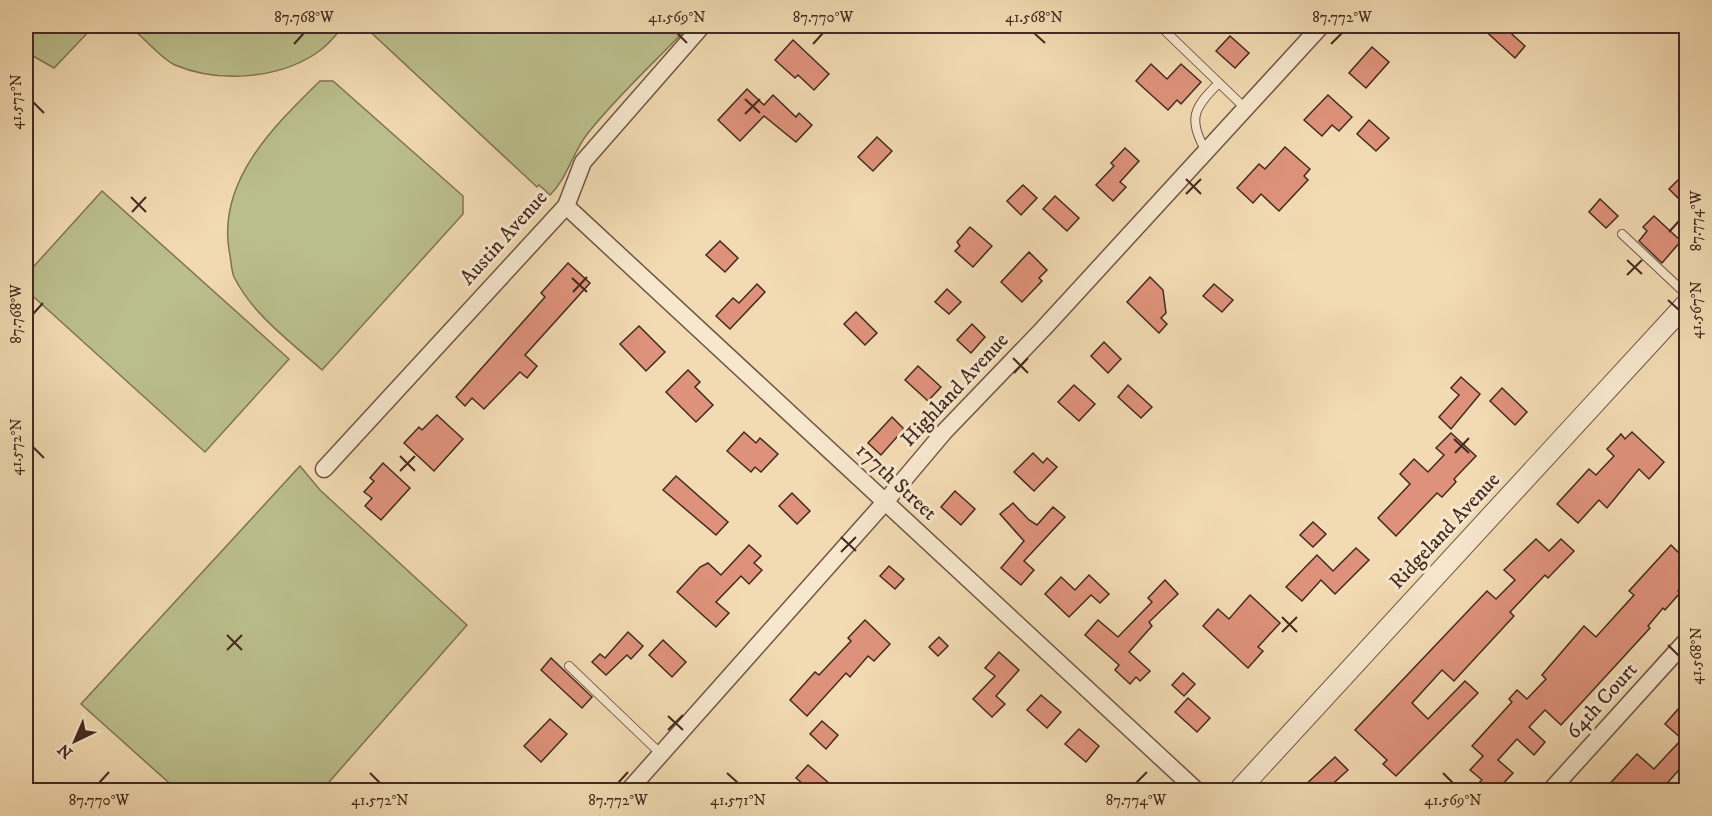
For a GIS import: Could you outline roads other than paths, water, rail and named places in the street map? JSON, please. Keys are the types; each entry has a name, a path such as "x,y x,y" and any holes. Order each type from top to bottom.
{"street":[{"name":"Austin Avenue","path":"324,469 566,206 584,162 702,26"},
{"name":"Highland Avenue","path":"629,790 885,502 944,432 1048,323 1321,26"},
{"name":"177th Street","path":"566,206 1196,790"},
{"name":"Ridgeland Avenue","path":"1239,790 1686,304"},
{"name":"64th Court","path":"1551,790 1686,641"}],"lane":[{"path":"1160,26 1245,108"},
{"path":"1206,151 1194,125 1195,112 1202,99 1219,82"},
{"path":"1622,234 1686,294"},
{"path":"569,666 661,754"}]}
